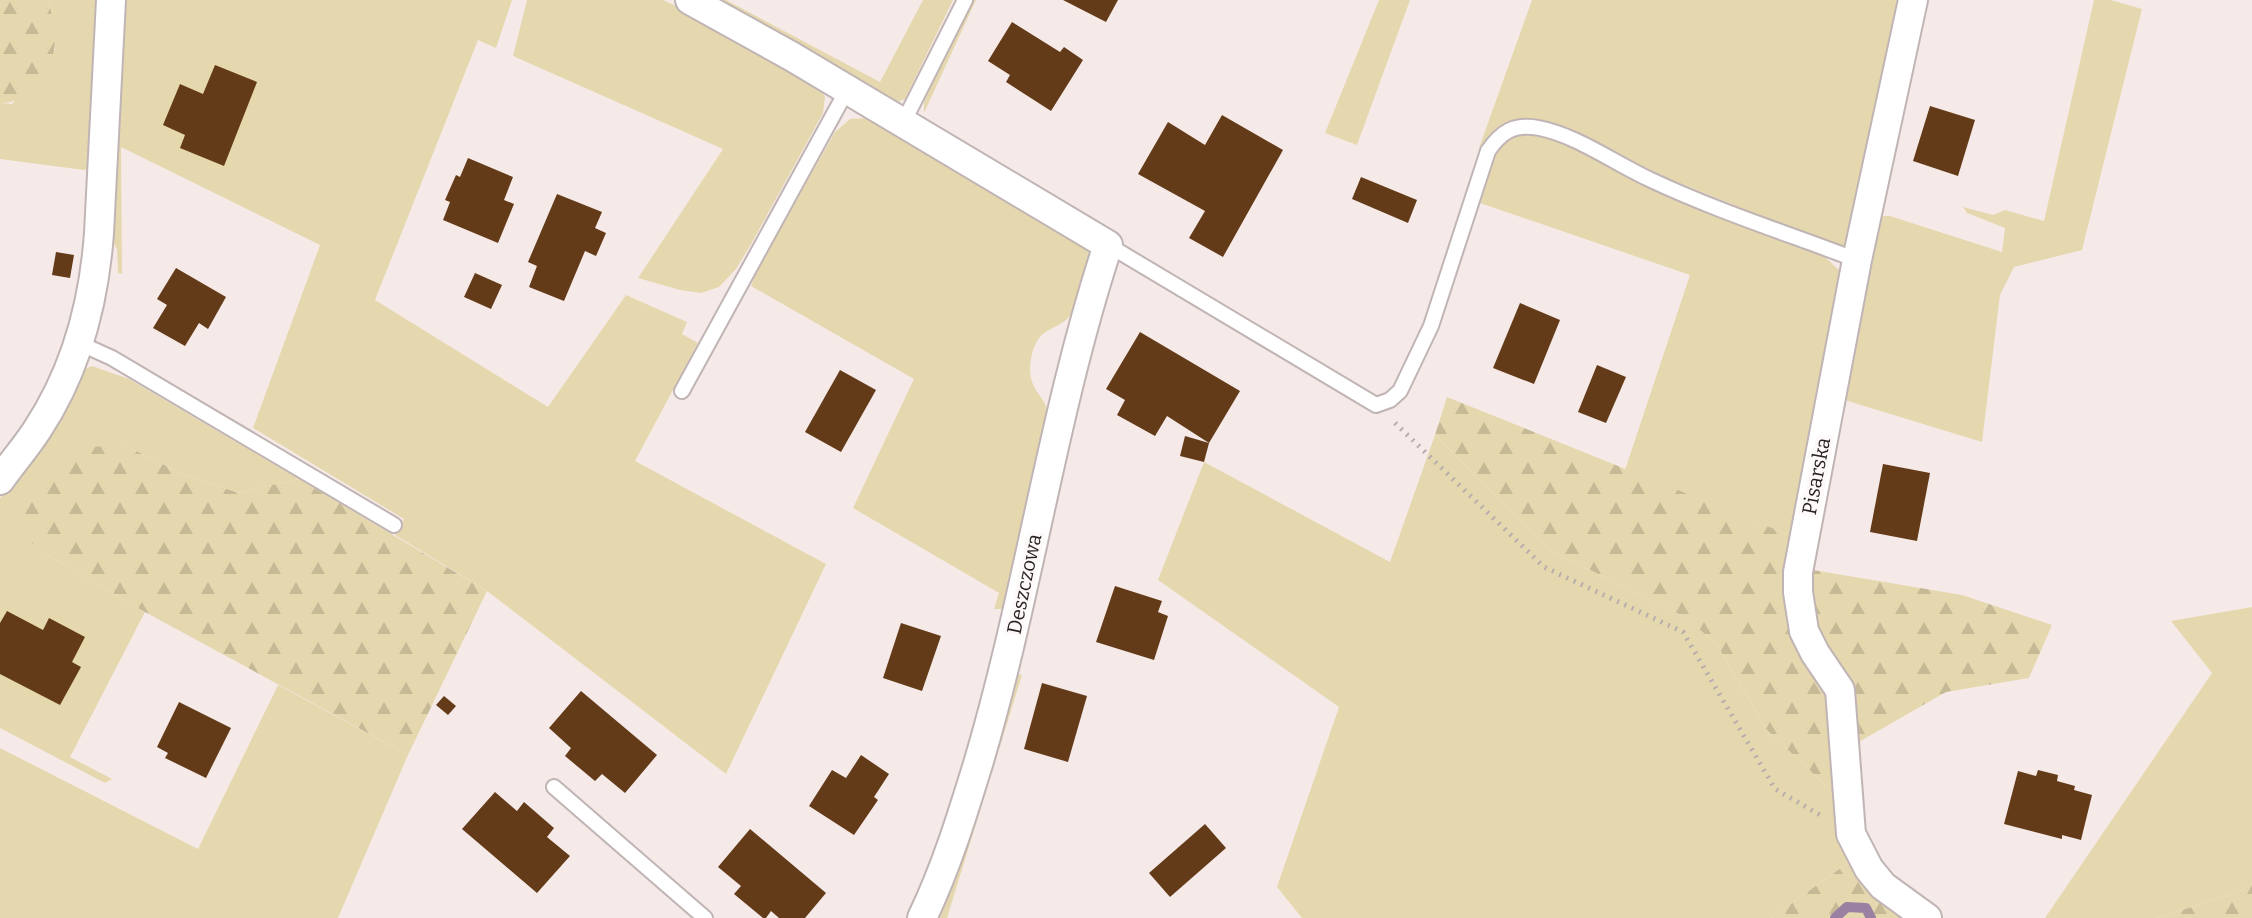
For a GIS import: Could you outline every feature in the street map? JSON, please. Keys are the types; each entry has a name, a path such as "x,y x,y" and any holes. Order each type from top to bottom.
{"street":[{"path":"0,480 37,429 59,389 88,313 96,271 111,0"},
{"path":"690,0 791,56 1108,245"},
{"name":"Pisarska","path":"1913,0 1857,260 1798,572 1798,592 1804,631 1840,690 1851,834 1869,869 1883,886 1927,918"},
{"name":"Deszczowa","path":"922,918 950,852 1000,690 1062,408 1086,313 1108,245"}],"lane":[{"path":"903,123 965,0"},
{"path":"682,391 847,90"},
{"path":"1108,245 1376,405 1390,400 1407,379 1431,326 1488,151 1499,135 1515,127 1539,128 1564,136 1652,181 1857,260"},
{"path":"79,343 125,365 394,525"},
{"path":"554,787 705,918"}],"path":[{"path":"1376,405 1544,567 1683,632 1775,789 1851,834"}],"green space":[{"path":"0,0 49,0 55,38 52,59 42,78 18,99 0,103"},
{"path":"49,0 102,0 94,167 84,170 0,159 0,103 12,104 55,50"},
{"path":"120,0 512,0 496,48 478,40 375,300 548,407 626,295 687,322 682,334 698,343 635,461 826,564 726,774 487,591 395,535 404,519 253,428 320,245 121,147 122,274 118,273 117,250 110,234"},
{"path":"527,0 663,0 727,30 818,86 825,97 823,113 750,246 736,269 719,287 701,293 638,278 723,149 513,56"},
{"path":"713,0 726,0 880,82 923,0 953,0 905,99 893,104"},
{"path":"971,0 976,0 924,113 924,102"},
{"path":"1379,0 1410,0 1357,145 1325,133"},
{"path":"1532,0 1900,0 1849,247 1820,240 1665,177 1568,129 1539,121 1514,122 1495,130 1479,148"},
{"path":"2094,0 2111,0 2142,9 2082,250 2014,267 2000,295 1982,442 1838,398 1881,216 1890,216 2002,252 2005,228 1967,213 1963,207 1993,215 2005,210 2044,221"},
{"path":"867,118 894,130 1089,249 1091,257 1074,311 1065,321 1040,337 1032,353 1031,379 1048,411 1005,609 994,609 999,593 853,508 914,379 751,286 759,266 835,132 850,119"},
{"path":"1524,134 1560,141 1652,187 1824,256 1841,272 1794,537 1625,470 1690,275 1480,203 1488,169 1496,152 1512,138"},
{"path":"92,366 129,379 299,479 238,493 179,472 124,445 39,550 145,612 70,757 112,779 105,783 0,728 0,498 57,425 80,371"},
{"path":"1447,397 1794,537 1828,687 1838,797 1767,730 1716,643 1683,616 1548,549 1435,435"},
{"path":"1435,435 1548,549 1683,616 1716,643 1767,730 1838,797 1852,860 1771,918 1302,918 1277,887 1339,707 1158,580 1204,462 1390,562"},
{"path":"124,445 179,472 238,493 299,479 487,591 408,755 145,612 39,550 17,529 19,508 91,447"},
{"path":"1807,569 1962,595 2052,625 2029,678 1946,692 1857,743 1817,640"},
{"path":"2252,607 2252,883 2237,893 2156,918 2045,918 2212,673 2171,621"},
{"path":"1014,673 1022,675 947,918 935,918"},
{"path":"278,685 408,755 338,918 0,918 0,748 198,849"},
{"path":"1852,860 1910,918 1771,918"},
{"path":"2252,883 2252,918 2156,918 2237,893"}],"building":[{"path":"1063,0 1118,0 1106,22"},
{"path":"1012,22 1060,52 1064,47 1083,60 1051,111 1006,82 1010,75 988,61"},
{"path":"215,65 257,82 224,166 180,148 185,135 163,125 180,84 203,94"},
{"path":"1930,106 1975,120 1958,176 1913,161"},
{"path":"1222,115 1283,150 1223,257 1189,238 1205,211 1138,174 1168,122 1205,145"},
{"path":"468,158 513,177 504,200 514,204 498,243 443,220 450,202 445,200"},
{"path":"1361,177 1417,200 1408,223 1352,199"},
{"path":"557,194 602,212 595,228 606,233 596,256 585,251 564,301 529,287 537,266 528,262"},
{"path":"56,252 74,255 70,278 52,275"},
{"path":"176,268 226,297 208,329 199,323 185,346 153,328 167,305 157,299"},
{"path":"475,273 502,285 491,309 464,297"},
{"path":"1520,303 1560,320 1534,384 1493,368"},
{"path":"1140,332 1240,391 1209,443 1167,416 1155,436 1117,415 1125,400 1106,389"},
{"path":"1597,365 1626,377 1606,423 1578,412"},
{"path":"840,370 876,390 841,452 805,432"},
{"path":"1185,436 1209,443 1204,462 1180,456"},
{"path":"1883,464 1930,473 1917,541 1870,532"},
{"path":"1115,586 1162,601 1158,612 1168,616 1154,660 1096,642"},
{"path":"7,611 43,630 49,618 85,637 72,662 81,667 60,705 0,674 0,623"},
{"path":"901,623 941,636 922,691 883,678"},
{"path":"1042,683 1087,696 1068,762 1024,749"},
{"path":"581,691 657,755 625,793 602,774 595,781 565,756 571,748 549,728"},
{"path":"444,696 456,706 448,715 436,705"},
{"path":"179,702 231,728 206,778 165,758 168,753 157,747"},
{"path":"861,755 889,774 874,797 878,800 854,835 809,806 832,770 846,778"},
{"path":"2038,770 2058,775 2057,781 2092,795 2081,840 2062,835 2062,839 2004,824 2018,771 2036,776"},
{"path":"495,792 517,811 524,802 554,828 547,837 570,856 537,893 462,829"},
{"path":"1205,824 1226,848 1170,897 1149,873"},
{"path":"750,829 826,893 805,918 779,918 771,911 763,918 734,894 741,886 718,867"}],"waterway":[{"path":"1835,918 1847,907 1866,908 1871,918"}]}
